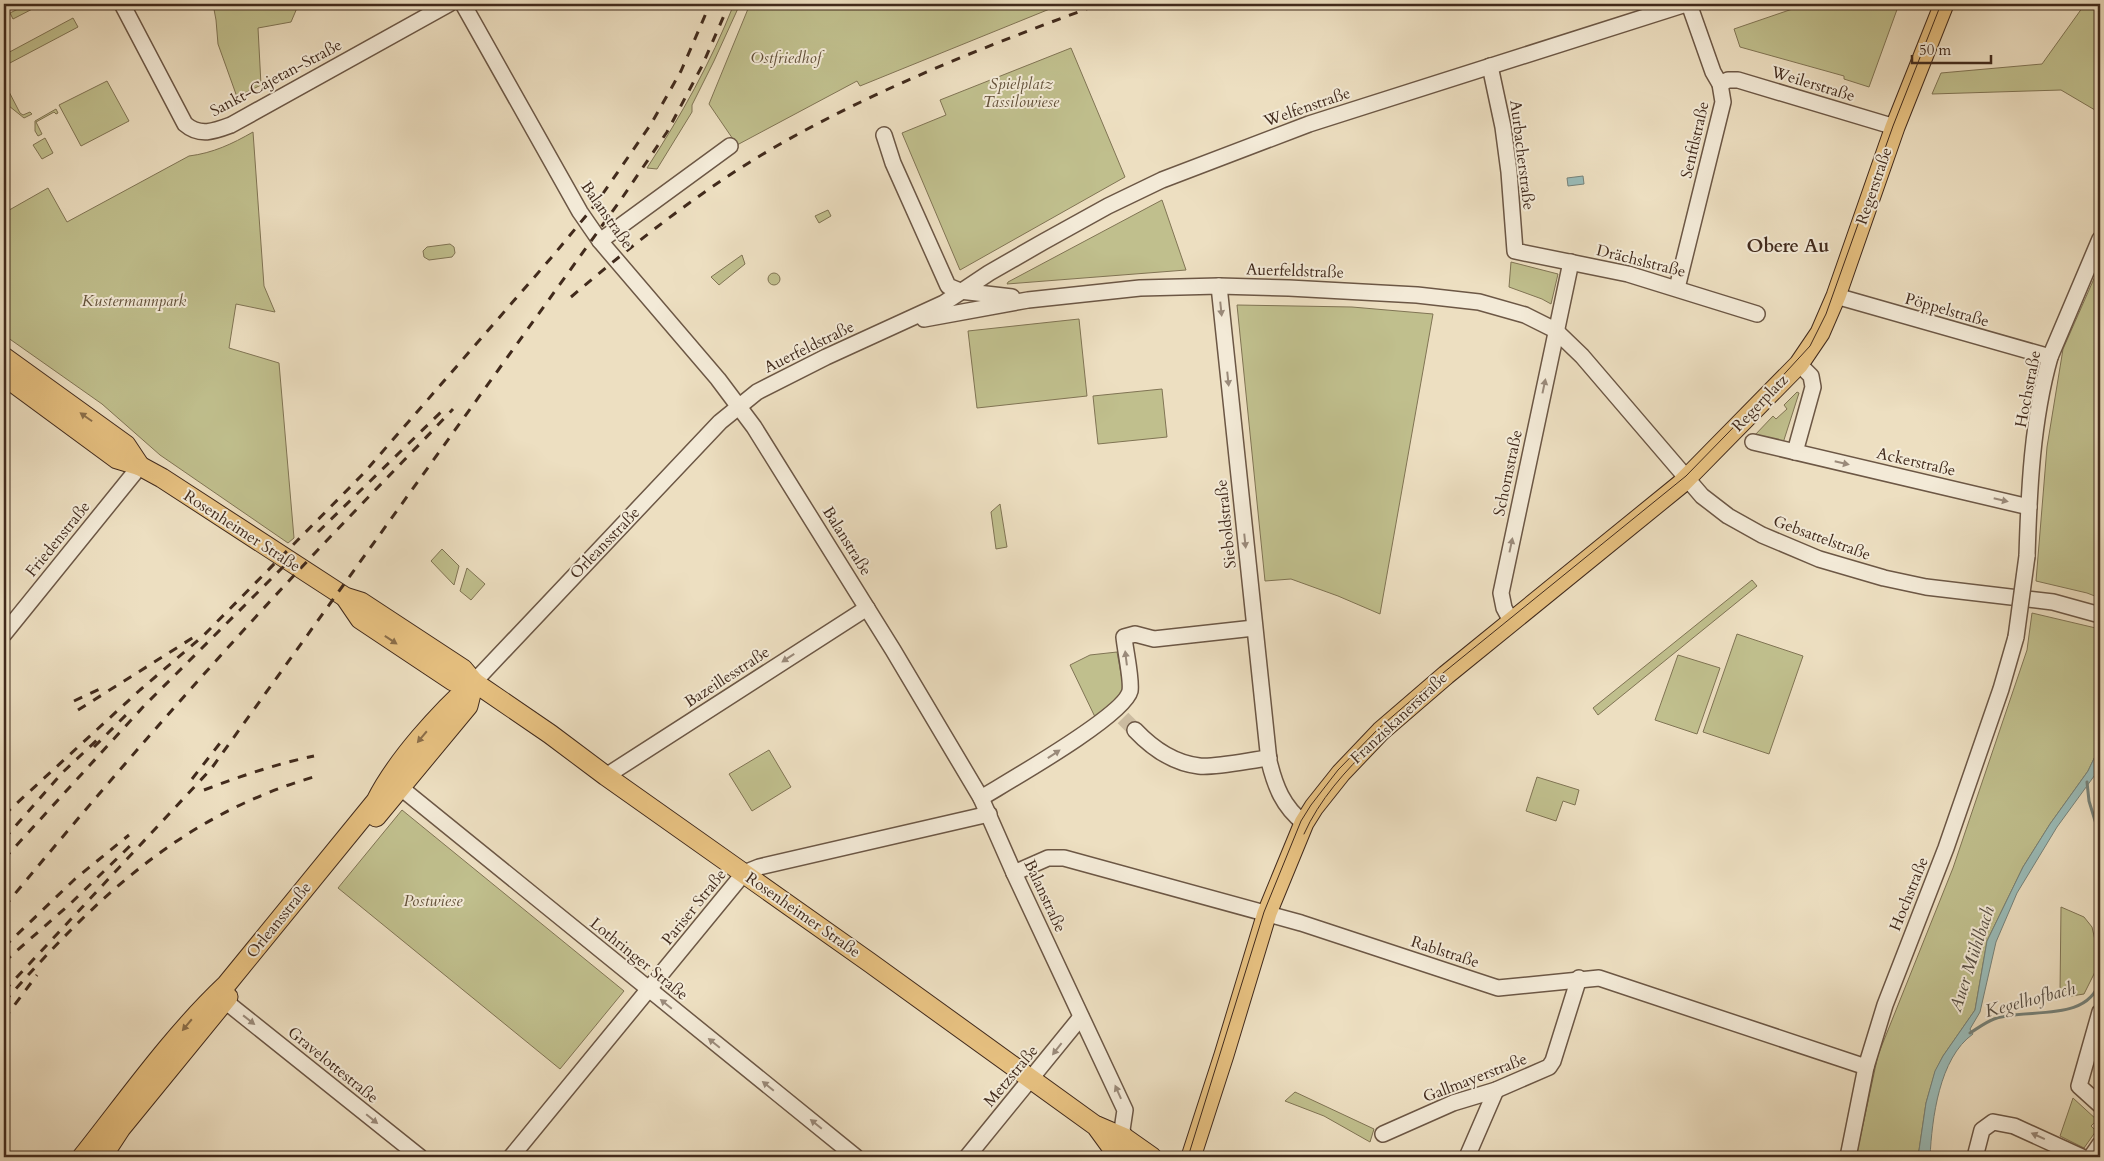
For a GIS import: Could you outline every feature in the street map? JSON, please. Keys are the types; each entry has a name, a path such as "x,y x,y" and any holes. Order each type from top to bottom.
{"main road":[{"name":"Regerstraße","path":"1798,364 1820,333 1836,296 1895,127 1944,4"},
{"name":"Rosenheimer Straße","path":"4,357 126,445 140,466"},
{"name":"Regerplatz","path":"1687,478 1798,364"},
{"name":"Rosenheimer Straße","path":"4,376 117,459 140,466 345,597 360,619 453,681 474,682 530,719 606,776 1096,1126 1112,1148 1124,1157"},
{"name":"Franziskanerstraße","path":"1191,1157 1267,913 1304,824 1341,773 1381,731 1511,621 1687,478"},
{"name":"Orleansstraße","path":"82,1157 102,1152 161,1057 203,1006 220,998 400,788 468,706 474,682"},
{"name":"Orleansstraße","path":"220,998 226,985 376,801 387,780 405,757 454,700 474,682"},
{"path":"1096,1126 1125,1138 1152,1157"}],"street":[{"name":"Sankt-Cajetan-Straße","path":"122,4 186,124 190,128 205,133 231,125 449,4"},
{"name":"Balanstraße","path":"463,4 580,212 600,241 718,379 759,434 867,608 981,798 1014,873 1126,1110 1122,1130 1125,1138"},
{"name":"Welfenstraße","path":"960,291 1051,237 1108,206 1162,180 1309,124 1688,4"},
{"name":"Senftlstraße","path":"1677,288 1721,114 1722,93 1688,4"},
{"name":"Aurbacherstraße","path":"1490,66 1503,127 1516,250"},
{"name":"Weilerstraße","path":"1720,84 1728,80 1738,80 1895,127"},
{"path":"884,135 893,163 948,286 960,291"},
{"path":"600,241 730,146"},
{"name":"Hochstraße","path":"1848,1157 1866,1067 1894,979 1949,839 2001,689 2015,642 2027,556 2029,507 2037,423 2050,357 2100,239"},
{"name":"Drächslstraße","path":"1516,250 1628,274 1756,314"},
{"name":"Schornstraße","path":"1511,621 1504,608 1501,592 1555,330 1571,262"},
{"name":"Auerfeldstraße","path":"898,324 1028,300 1140,288 1219,286 1371,292 1479,302 1525,315 1555,330"},
{"name":"Sieboldstraße","path":"1219,286 1269,758 1278,791 1295,816 1304,824"},
{"name":"Auerfeldstraße","path":"739,406 757,392 826,357 944,302 960,291 1028,300"},
{"name":"Pöppelstraße","path":"1836,296 2050,357"},
{"name":"Gebsattelstraße","path":"1555,330 1582,356 1702,496 1728,516 1785,546 1828,562 1884,578 1917,585 2053,602 2100,616"},
{"name":"Regerplatz","path":"1752,442 1795,452 1813,387 1811,376 1798,364"},
{"name":"Orleansstraße","path":"474,682 720,422 739,406"},
{"name":"Ackerstraße","path":"1795,452 2029,507"},
{"name":"Friedenstraße","path":"4,634 140,466"},
{"name":"Bazeillesstraße","path":"606,776 867,608"},
{"path":"981,798 1042,762 1095,725 1119,713 1130,690 1124,637 1135,634 1154,640 1254,628"},
{"path":"1134,730 1151,746 1165,755 1200,767 1269,758"},
{"name":"Lothringer Straße","path":"400,788 856,1157"},
{"name":"Pariser Straße","path":"511,1157 744,873 759,867 989,814"},
{"name":"Rablstraße","path":"1014,873 1048,858 1064,858 1267,913 1498,988 1579,978 1599,978 1866,1067"},
{"name":"Gallmayerstraße","path":"1383,1134 1454,1103 1496,1090 1549,1067 1579,978"},
{"name":"Gravelottestraße","path":"220,998 420,1157"},
{"path":"2100,1012 2079,1086 2100,1105"},
{"name":"Metzstraße","path":"968,1157 1081,1017"},
{"path":"1467,1157 1496,1090"},
{"path":"1975,1157 1982,1130 1993,1122 2014,1126 2082,1157"},
{"path":"2090,1157 2100,1144"}],"green space":[{"path":"28,4 42,4 13,19 10,13"},
{"path":"213,4 317,5 297,8 291,22 258,28 261,85 237,97 218,44"},
{"path":"734,4 740,4 692,105 692,112 657,169 647,168 695,88"},
{"name":"Ostfriedhof","path":"750,4 1062,4 860,86 857,81 737,145 709,104"},
{"path":"1807,4 1899,4 1869,87 1844,79 1844,76 1740,47 1734,29"},
{"path":"2085,4 2100,4 2100,113 2061,90 1932,94 1941,73 2042,64"},
{"path":"73,18 78,27 8,64 4,55"},
{"name":"Spielplatz Tassilowiese","path":"1071,48 1125,177 960,270 902,133 946,115 940,100"},
{"path":"107,81 129,121 81,146 59,105"},
{"path":"5,84 20,113 23,115 30,112 32,114 24,118 4,102"},
{"path":"56,109 58,113 54,112 36,122 42,134 38,136 35,131 35,121"},
{"name":"Kustermannpark","path":"253,132 264,286 275,312 236,304 229,348 279,363 294,538 288,543 160,455 102,404 4,335 4,213 48,188 67,222 189,156 206,153 222,147"},
{"path":"45,138 53,153 42,159 33,145"},
{"path":"1162,200 1186,270 1007,284 1008,282"},
{"path":"828,210 831,216 819,223 815,216"},
{"path":"450,244 454,247 455,253 452,257 429,260 424,257 423,251 427,247"},
{"path":"742,255 745,264 719,285 711,277"},
{"path":"1511,262 1558,274 1551,304 1509,287"},
{"path":"2100,265 2100,386 2095,414 2100,457 2100,598 2036,581 2047,447 2063,349"},
{"path":"772,273 776,273 780,279 776,285 772,285 768,281 768,277"},
{"path":"1237,305 1352,307 1433,314 1380,614 1291,579 1265,581"},
{"path":"1079,319 1087,396 977,408 968,331"},
{"path":"1162,389 1167,437 1098,444 1093,396"},
{"path":"1797,392 1799,393 1783,443 1754,436 1773,416 1776,419 1787,409 1784,405"},
{"path":"1000,504 1007,547 996,549 991,512"},
{"path":"442,549 459,566 454,585 431,561"},
{"path":"467,568 485,584 471,600 460,591"},
{"path":"1752,580 1757,586 1598,715 1593,708"},
{"path":"2032,613 2100,629 2100,746 2088,771 2050,824 2023,867 1987,941 1975,1010 1943,1056 1935,1072 1926,1103 1918,1157 1856,1157 1878,1055 1953,868 2027,650"},
{"path":"1737,634 1803,656 1769,754 1703,732"},
{"path":"1117,652 1124,690 1096,719 1070,665 1090,655"},
{"path":"1678,655 1720,668 1697,734 1655,720"},
{"path":"769,750 791,787 752,811 729,774"},
{"path":"1537,777 1579,790 1575,805 1563,801 1556,821 1526,811"},
{"name":"Postwiese","path":"402,810 624,991 560,1069 338,888"},
{"path":"2061,907 2084,917 2092,927 2100,962 2084,994 2065,997 2060,993"},
{"path":"1295,1092 1374,1129 1370,1142 1324,1116 1285,1101"},
{"path":"2073,1098 2097,1120 2091,1126 2096,1131 2084,1148 2060,1136"}],"water":[{"path":"1583,176 1584,184 1568,186 1567,178"},
{"path":"2100,386 2100,457 2095,414"},
{"path":"2100,746 2100,768 2057,827 2017,893 1996,942 1980,1012 1970,1029 1973,1034 1961,1045 1945,1073 1936,1108 1930,1157 1918,1157 1926,1103 1935,1071 1943,1056 1975,1010 1987,941 2023,867 2050,824 2088,771"}],"waterway":[{"name":"Kegelhofbach","path":"2087,782 2089,801 2100,837"},
{"name":"Kegelhofbach","path":"1970,1033 1994,1019 2069,1009 2082,1003 2093,994 2100,981"}],"tunnel":[{"path":"1123,718 1135,730"}],"tram line":[{"path":"1188,1157 1264,912 1301,821 1311,805 1338,770 1379,728 1443,673 1686,476 1810,346 1826,314 1893,126 1941,4"},
{"path":"1304,834 1325,797 1372,745"}],"railway":[{"path":"4,815 140,690 203,636 363,474 595,205 651,124 681,71 710,4"},
{"path":"4,991 211,769 622,198 667,132 702,66 729,4"},
{"path":"571,297 621,255 699,196 782,143 820,122 938,67 1100,4"},
{"path":"4,907 118,772 234,640 453,409"},
{"path":"318,532 442,411"},
{"path":"4,859 143,707 295,555"},
{"path":"78,710 194,637"},
{"path":"74,701 106,686"},
{"path":"94,747 128,713"},
{"path":"192,779 224,738"},
{"path":"4,839 62,773 98,739"},
{"path":"204,790 259,771 314,756"},
{"path":"4,1002 72,929 107,896 182,837 224,813 268,793 317,776"},
{"path":"4,947 75,879 129,835"},
{"path":"4,962 70,904 131,845"},
{"path":"4,1019 37,975"}],"district":[{"name":"Obere Au","path":"1788,246"}],"water label":[{"name":"Auer Mühlbach","path":"1972,959"}]}
